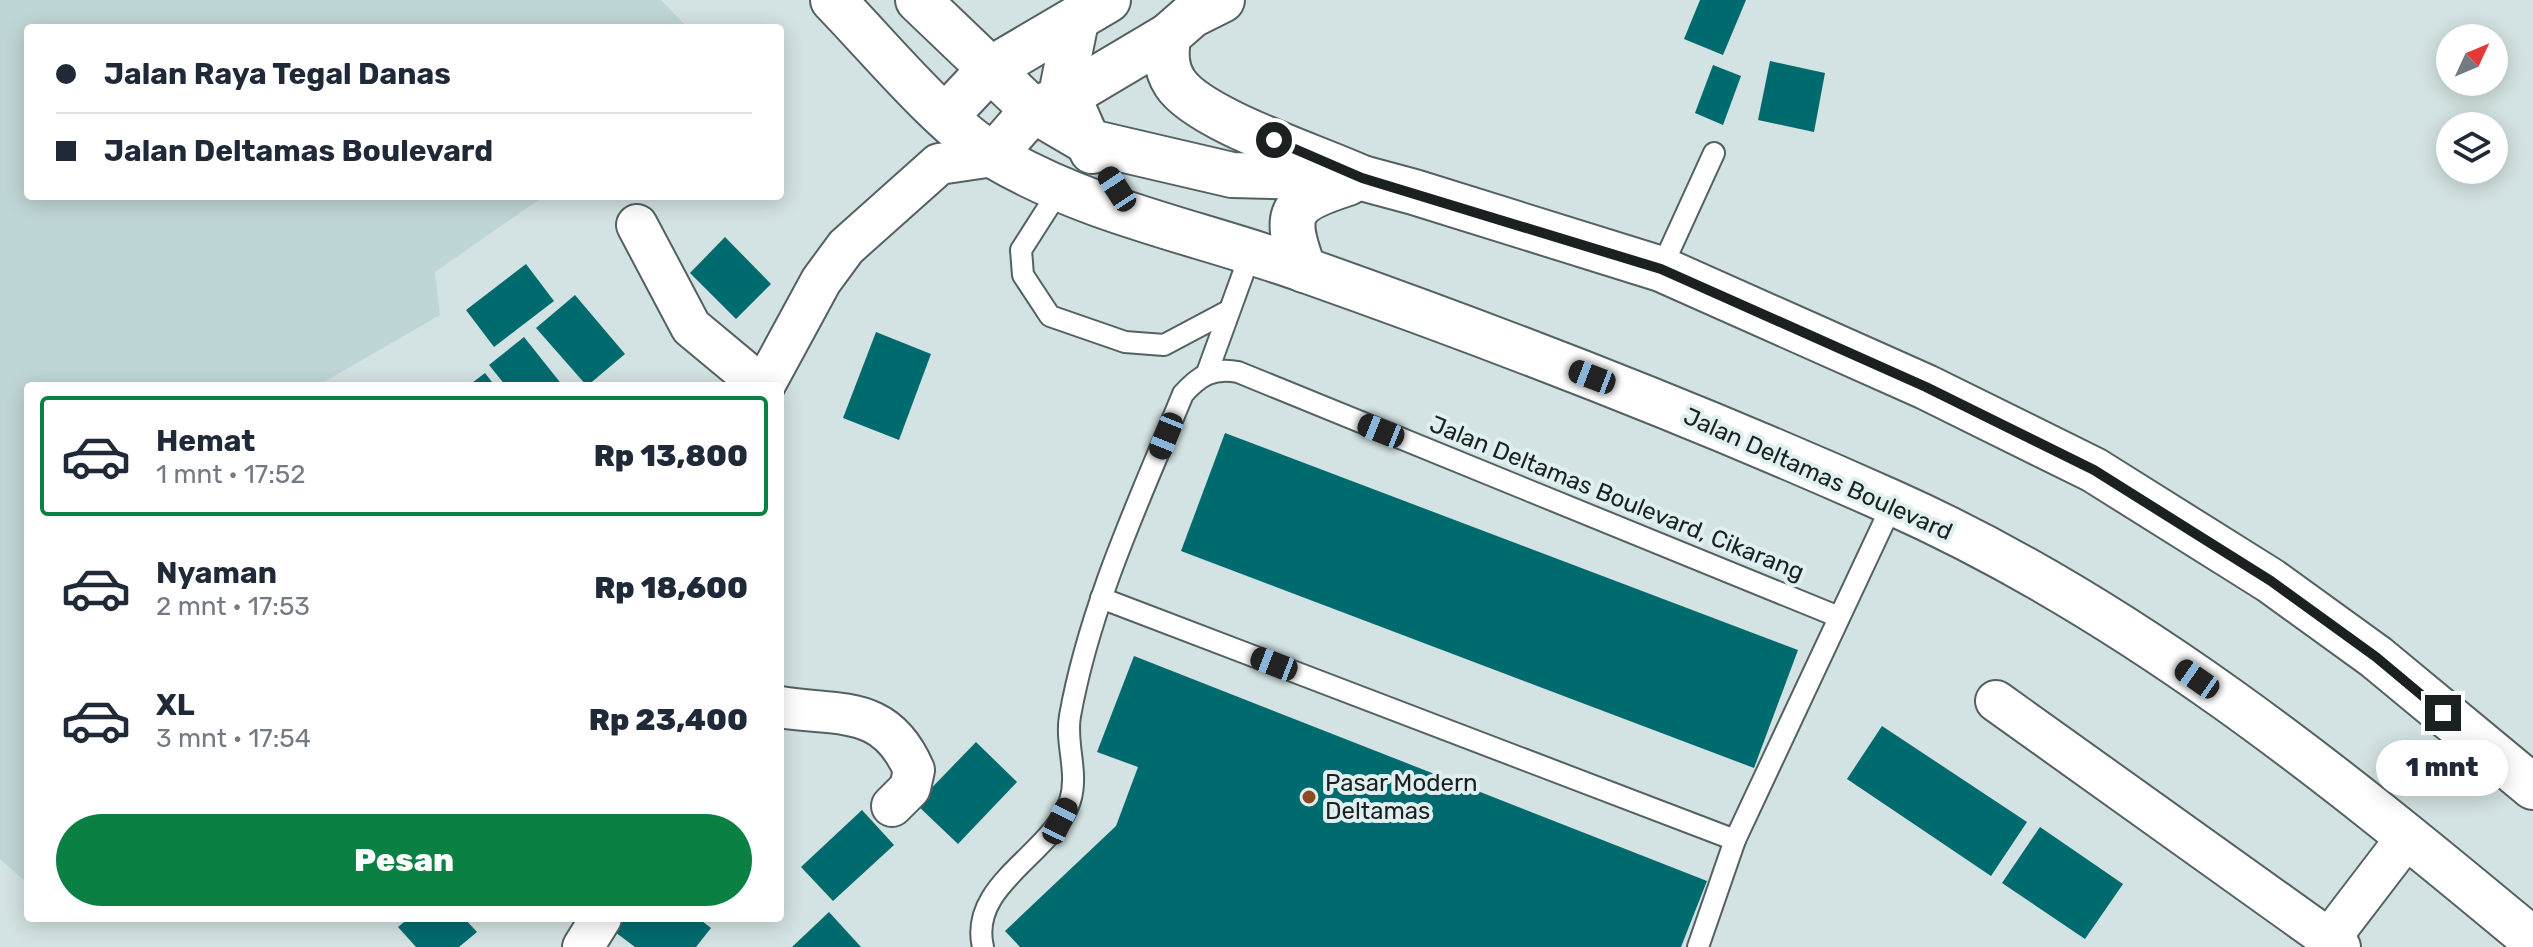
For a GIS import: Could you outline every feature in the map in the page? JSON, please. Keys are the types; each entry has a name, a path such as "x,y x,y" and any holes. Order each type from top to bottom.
{"main road":[{"name":"Jalan Deltamas Boulevard","path":"833,0 946,116 993,156 1060,189 1304,270 1592,377 1893,503 2079,597 2245,711 2408,836 2533,940"},
{"path":"918,0 989,70 1049,109 1086,141 1133,213"},
{"path":"993,156 1049,109 1168,36 1192,15 1222,0"},
{"path":"946,116 989,70 1092,10"},
{"path":"1049,109 1063,85 1092,10"},
{"path":"1168,36 1165,60 1174,82 1189,101 1227,122 1362,178 1661,269 1926,387 2094,470 2271,581 2376,657 2533,787"},
{"path":"1086,141 1232,175 1362,178"},
{"path":"1304,270 1291,233 1296,209 1314,194 1362,178"}],"street":[{"path":"939,164 946,116"},
{"path":"765,382 821,281 846,247 939,164 993,156"},
{"path":"637,225 691,327 758,382"},
{"path":"1996,701 2335,943 2408,836"},
{"path":"784,707 850,712 869,719 896,739 914,770 910,788 892,806"},
{"path":"583,947 599,922"}],"lane":[{"path":"1661,269 1714,153"},
{"path":"1060,189 1021,250 1023,275 1050,316 1125,342 1164,345 1228,311"},
{"path":"983,947 985,912 995,892 1036,851 1060,821 1070,800 1074,774 1069,719 1101,598 1183,394 1207,373 1251,252"},
{"name":"Jalan Deltamas Boulevard, Cikarang","path":"1207,373 1223,369 1238,372 1839,617"},
{"path":"1698,947 1735,840 1893,503"},
{"path":"1101,598 1735,840"}],"shaded area":[{"path":"0,0 661,0 684,24 24,24 24,200 538,200 435,272 440,315 324,382 24,382 24,880 0,859"}],"building":[{"path":"1700,0 1746,0 1723,55 1684,39"},
{"path":"1770,61 1825,73 1814,132 1758,120"},
{"path":"1713,65 1741,76 1723,125 1695,113"},
{"path":"725,237 771,284 736,319 690,273"},
{"path":"526,264 554,301 494,347 466,310"},
{"path":"575,295 625,354 592,382 583,382 536,328"},
{"path":"876,332 931,354 899,440 843,418"},
{"path":"524,337 560,382 503,382 489,365"},
{"path":"485,373 492,382 473,382"},
{"path":"1225,433 1798,650 1754,768 1181,551"},
{"name":"Pasar Modern Deltamas","path":"1134,656 1707,881 1681,947 1020,947 1005,931 1116,826 1138,767 1097,752"},
{"path":"1882,726 2027,822 1991,876 1847,779"},
{"path":"976,742 1017,782 958,844 916,804"},
{"path":"862,810 894,845 833,901 801,867"},
{"path":"2040,827 2123,884 2085,939 2002,883"},
{"path":"829,912 861,947 792,947"},
{"path":"404,922 468,922 477,932 459,947 416,947 398,927"},
{"path":"610,922 703,922 711,928 696,947 635,947 607,926"}],"place":[{"name":"Pasar Modern Deltamas","path":"1309,797"}],"route":[{"path":"1274,140 1362,178 1661,269 1926,387 2094,470 2271,581 2376,657 2443,713"}]}
